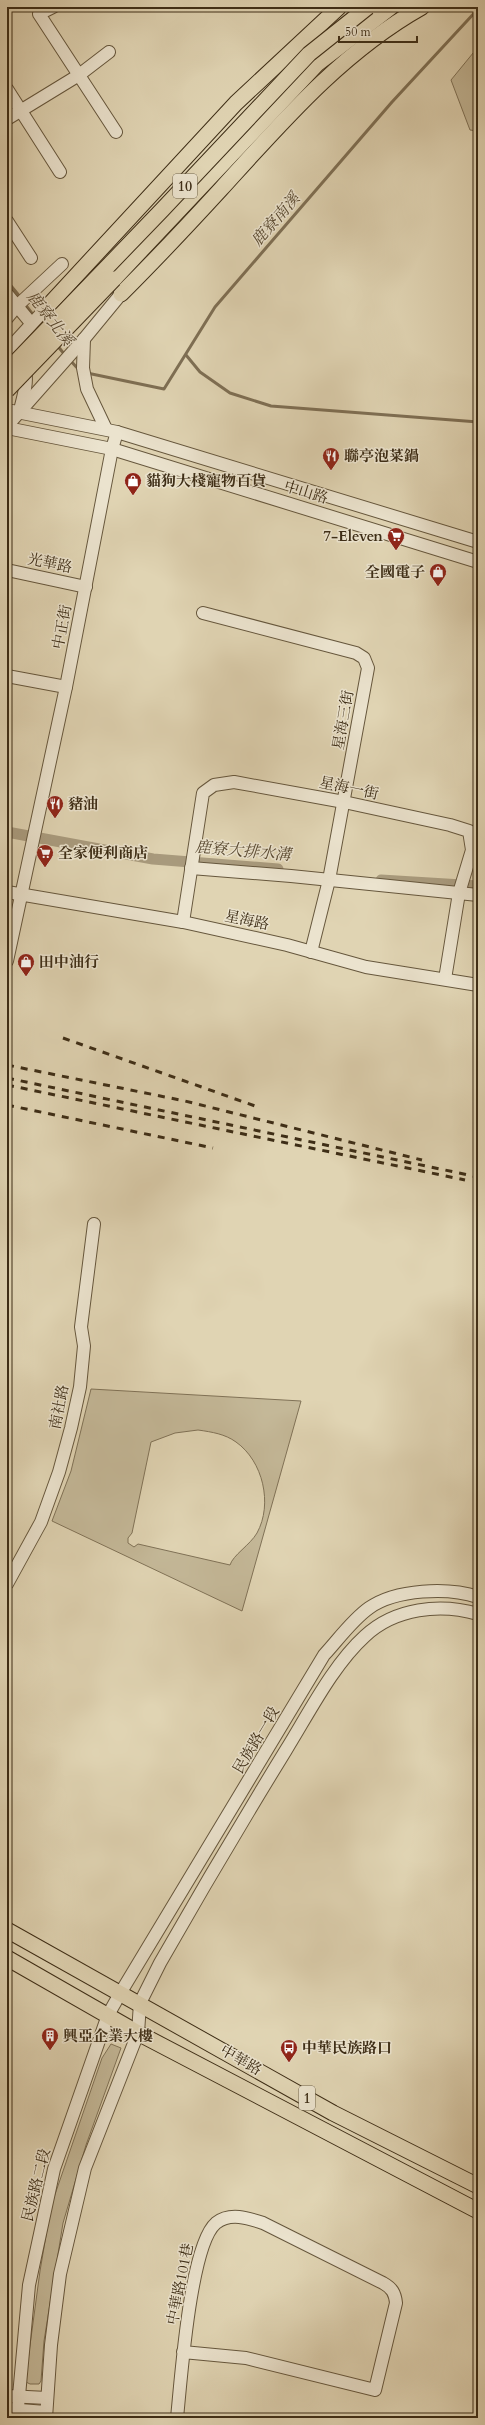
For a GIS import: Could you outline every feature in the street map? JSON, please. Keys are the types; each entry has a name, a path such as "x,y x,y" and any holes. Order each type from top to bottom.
{"main road":[{"path":"49,304 236,102 339,7"},
{"name":"10","path":"7,371 162,210 308,54 368,7"},
{"name":"10","path":"7,390 317,64 391,7"},
{"path":"120,294 196,217 307,96 348,60 381,34 422,7"},
{"name":"中華路","path":"7,1930 121,1992 333,2113 478,2186"},
{"name":"中華路","path":"7,1958 138,2033 478,2211"}],"street":[{"path":"53,7 39,14 116,132"},
{"path":"7,119 79,75 109,52"},
{"path":"7,89 60,172"},
{"path":"7,221 32,258"},
{"path":"7,318 17,306 62,264"},
{"path":"7,294 31,323"},
{"path":"7,427 84,339 120,294"},
{"path":"20,413 28,379 17,353 8,347 49,304"},
{"path":"84,339 83,368 87,390 112,431"},
{"name":"中山路","path":"7,410 112,431 478,542"},
{"name":"中山路","path":"7,427 112,449 477,562"},
{"name":"中正街","path":"22,895 86,587 112,449 112,431"},
{"path":"477,562 478,548"},
{"name":"光華路","path":"7,570 86,587"},
{"name":"星海三街","path":"203,613 356,653 364,658 368,668 329,880 311,952"},
{"path":"7,676 66,686"},
{"name":"星海一街","path":"183,922 203,793 214,786 234,782 344,802 450,825 470,831 472,850 459,893 445,979"},
{"path":"191,868 478,895"},
{"name":"星海路","path":"7,892 44,897 183,922 366,966 478,985"},
{"path":"7,961 22,895"},
{"name":"南社路","path":"7,1584 41,1522 59,1472 72,1428 84,1346 80,1327 94,1224"},
{"name":"民族路一段","path":"121,1992 324,1655 368,1609 386,1598 443,1592 462,1592 478,1597"},
{"name":"民族路一段","path":"140,2003 160,1963 304,1720 340,1664 365,1635 389,1619 425,1608 478,1614"},
{"name":"民族路二段","path":"14,2412 13,2396 28,2285 54,2169 108,2016 121,1992"},
{"path":"14,2412 46,2415 60,2274 85,2168 138,2033 140,2003"},
{"name":"中華路101巷","path":"177,2418 183,2352 200,2250 207,2234 217,2223 229,2217 246,2217 263,2223 390,2287 395,2294 396,2303 375,2390 246,2358 183,2352"},
{"path":"13,2396 47,2398"}],"shaded area":[{"path":"478,47 478,131 470,130 451,80"},
{"path":"91,1389 301,1401 242,1611 52,1521 71,1471","holes":["198,1430 218,1434 236,1442 253,1460 259,1471 263,1484 265,1496 262,1522 257,1533 234,1557 230,1565 138,1544 134,1547 128,1543 128,1538 132,1533 151,1442 175,1433"]},
{"path":"111,2044 121,2048 86,2145 63,2223 44,2341 41,2381 39,2384 30,2384 26,2382 26,2375 40,2271 51,2206 102,2058"}],"waterway":[{"name":"鹿寮南溪","path":"87,373 164,389 215,307 392,102 478,9"},
{"name":"鹿寮北溪","path":"7,281 21,298"},
{"name":"鹿寮北溪","path":"24,303 34,316"},
{"name":"鹿寮北溪","path":"56,344 65,355"},
{"path":"186,355 200,372 230,393 271,406 478,422"},
{"name":"鹿寮北溪","path":"69,359 80,371"},
{"name":"鹿寮大排水溝","path":"7,832 153,859 278,869"},
{"name":"鹿寮大排水溝","path":"381,880 478,886"}],"railway":[{"path":"63,1038 258,1107"},
{"path":"7,1065 185,1101 422,1160"},
{"path":"7,1078 478,1177"},
{"path":"7,1085 465,1180"},
{"path":"7,1105 213,1148"}],"place":[{"name":"聯亭泡菜鍋","path":"331,471"},
{"name":"貓狗大棧寵物百貨","path":"133,496"},
{"name":"7-Eleven","path":"396,551"},
{"name":"全國電子","path":"438,587"},
{"name":"豬油","path":"55,819"},
{"name":"全家便利商店","path":"45,868"},
{"name":"田中油行","path":"26,977"},
{"name":"興亞企業大樓","path":"50,2051"},
{"name":"中華民族路口","path":"289,2063"}]}
